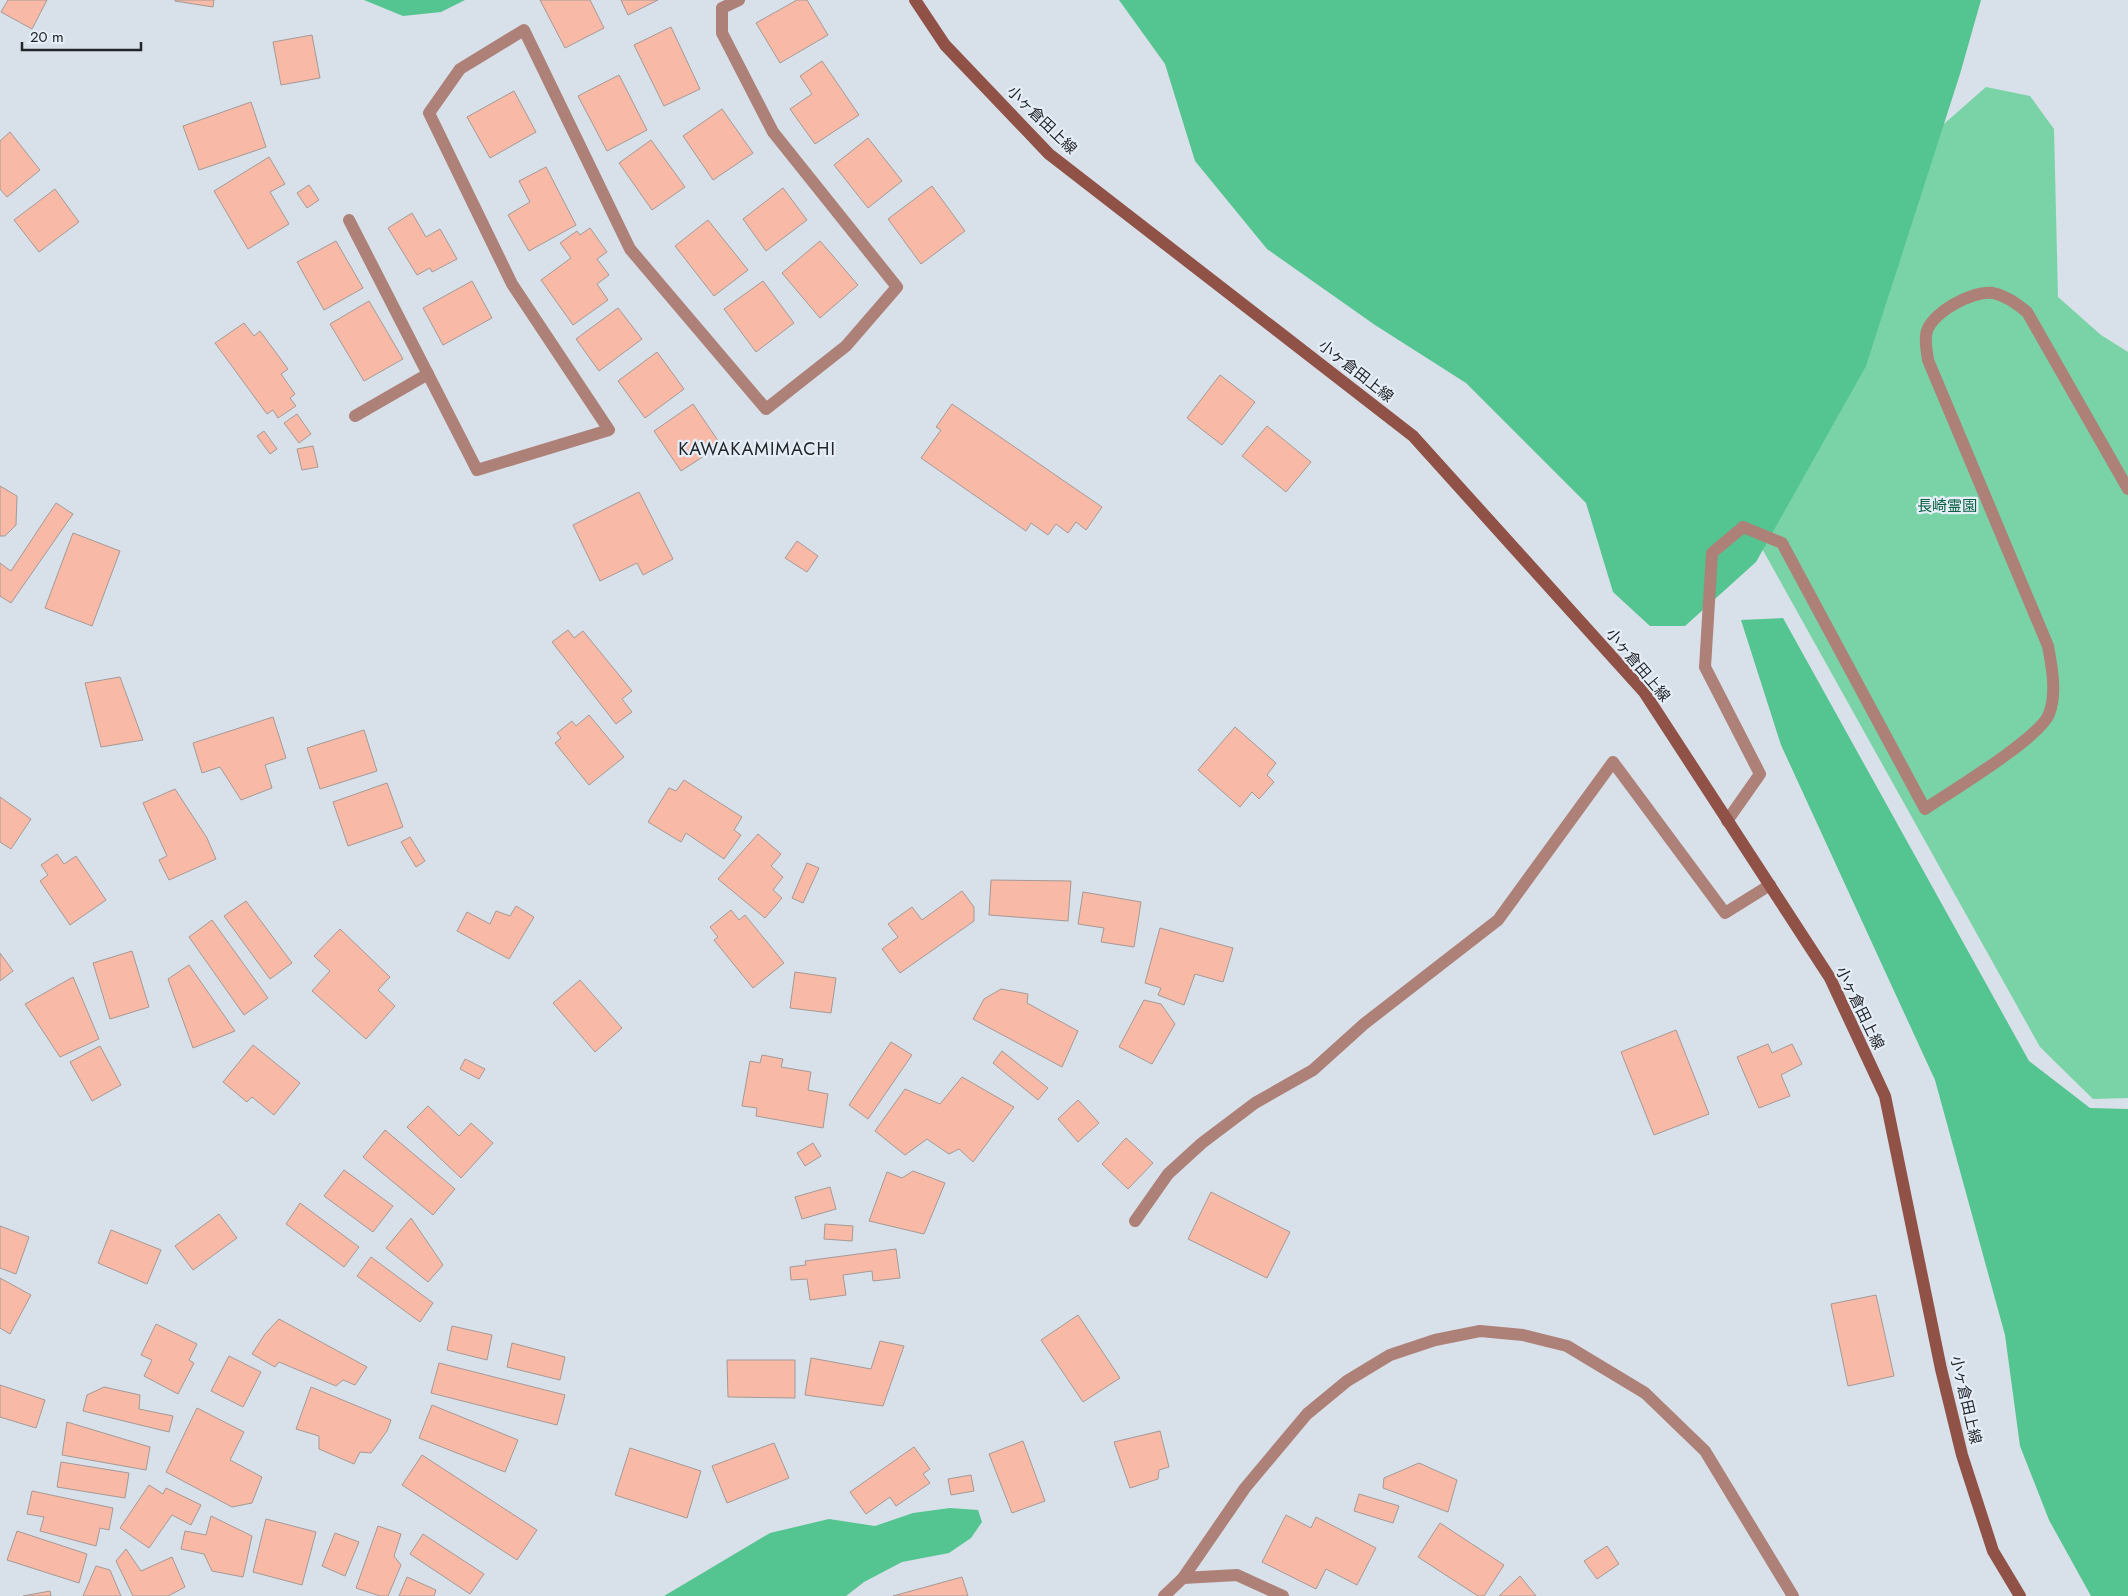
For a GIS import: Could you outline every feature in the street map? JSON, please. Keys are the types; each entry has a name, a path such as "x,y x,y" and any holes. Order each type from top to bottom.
{"main road":[{"name":"小ヶ倉田上線","path":"915,0 945,45 1049,154 1413,436 1644,692 1830,978 1885,1096 1941,1369 1962,1455 1993,1551 2020,1596"}],"street":[{"path":"349,220 477,470 609,430 512,284 429,113 460,69 524,30 630,249 766,409 846,346 897,287 773,132 722,33 722,8 739,0"},
{"path":"1728,821 1760,774 1705,667 1712,553 1743,527 1782,543 1925,809 2032,736 2049,715 2054,676 2048,646 1928,360 1926,335 1937,317 1954,304 1971,296 1992,293 2010,299 2027,312 2128,489"},
{"path":"354,416 428,374"},
{"path":"1135,1221 1168,1174 1202,1143 1255,1103 1313,1070 1364,1024 1498,920 1613,762 1724,913 1770,885"},
{"path":"1164,1596 1183,1578 1245,1488 1314,1408 1347,1381 1390,1355 1435,1340 1480,1331 1523,1336 1567,1346 1645,1392 1705,1451 1793,1596"},
{"path":"1183,1578 1237,1575 1283,1596"}],"green space":[{"path":"364,0 465,0 441,12 403,16"},
{"path":"1119,0 1981,0 1960,74 1866,366 1756,562 1685,626 1650,626 1613,592 1586,503 1466,383 1375,325 1267,249 1195,161 1165,64"},
{"name":"長崎霊園","path":"1986,87 2030,96 2054,129 2058,297 2101,335 2128,352 2128,1098 2093,1099 2040,1047 1760,545 1880,180"},
{"path":"1783,618 2029,1061 2090,1108 2128,1109 2128,1596 2091,1596 2049,1520 2020,1446 2005,1335 1935,1080 1781,745 1741,620"},
{"path":"950,1508 978,1510 982,1522 971,1538 949,1553 902,1562 864,1582 846,1596 664,1596 770,1533 829,1519 875,1526 913,1513"}],"building":[{"path":"8,0 47,0 32,29 1,12"},
{"path":"175,0 214,0 213,7"},
{"path":"540,0 590,0 604,28 565,48"},
{"path":"621,0 658,0 628,15"},
{"path":"797,0 807,0 828,35 780,63 756,23"},
{"path":"671,27 700,89 664,106 634,45"},
{"path":"312,35 320,78 281,85 273,42"},
{"path":"822,61 859,115 815,144 790,109 812,94 800,76"},
{"path":"619,75 647,130 607,151 578,96"},
{"path":"514,91 536,132 490,158 467,117"},
{"path":"251,102 266,147 199,170 183,126"},
{"path":"722,109 753,153 713,180 683,136"},
{"path":"10,132 40,170 7,197 0,189 0,141"},
{"path":"868,138 902,181 868,208 834,165"},
{"path":"651,140 685,187 652,210 619,163"},
{"path":"269,157 285,184 270,192 289,224 248,249 214,191"},
{"path":"546,167 576,225 529,251 508,215 530,202 519,181"},
{"path":"309,185 319,200 307,208 297,193"},
{"path":"932,186 965,231 921,264 888,219"},
{"path":"783,188 807,220 766,251 743,219"},
{"path":"55,189 79,222 39,252 14,220"},
{"path":"412,213 426,237 440,229 457,259 432,272 430,268 417,275 388,228"},
{"path":"708,220 748,270 714,296 675,246"},
{"path":"590,228 607,252 597,259 609,275 597,284 608,300 573,325 541,280 571,258 560,243 577,231 580,235"},
{"path":"336,241 363,288 324,310 297,262"},
{"path":"820,241 858,285 820,318 782,273"},
{"path":"472,281 492,318 443,345 423,308"},
{"path":"763,281 794,323 756,352 724,309"},
{"path":"369,301 403,359 364,381 330,324"},
{"path":"618,308 642,339 599,371 576,339"},
{"path":"244,323 254,336 260,331 288,369 281,374 295,394 290,398 296,406 278,418 273,410 267,414 215,343"},
{"path":"657,352 684,389 645,418 618,381"},
{"path":"1220,375 1255,402 1222,445 1187,418"},
{"path":"693,404 721,445 681,471 654,431"},
{"path":"952,404 1102,507 1086,530 1076,522 1068,533 1056,524 1048,535 1031,523 1026,531 921,458 941,430 936,427"},
{"path":"297,414 311,434 299,443 284,423"},
{"path":"1267,426 1311,462 1286,492 1242,456"},
{"path":"264,431 277,449 270,454 257,436"},
{"path":"313,446 318,467 302,470 297,449"},
{"path":"0,486 17,496 16,525 5,536 0,536"},
{"path":"639,492 673,559 643,575 637,563 600,581 573,525"},
{"path":"56,503 73,514 11,603 0,596 0,563 11,571"},
{"path":"73,533 120,551 92,626 45,608"},
{"path":"797,541 818,556 807,572 785,558"},
{"path":"568,630 574,638 583,631 632,691 622,699 632,712 616,724 552,642"},
{"path":"120,677 143,740 101,747 85,683"},
{"path":"589,715 624,757 589,785 555,743 561,738 557,733 572,721 576,726"},
{"path":"273,717 286,758 265,765 272,788 241,800 220,767 202,773 193,743"},
{"path":"1235,727 1276,763 1267,775 1274,782 1259,799 1252,792 1240,807 1198,770"},
{"path":"364,730 377,771 320,789 307,748"},
{"path":"684,780 742,817 734,830 741,835 724,859 686,833 681,842 648,822 669,788 676,791"},
{"path":"387,783 403,827 348,846 333,802"},
{"path":"175,789 207,838 216,859 169,880 159,860 167,856 143,803"},
{"path":"0,797 31,819 11,849 0,842"},
{"path":"758,834 781,854 771,866 783,877 773,890 782,898 765,918 718,879"},
{"path":"410,837 425,861 416,867 401,842"},
{"path":"57,854 64,864 76,856 106,900 70,925 40,881 48,875 41,865"},
{"path":"807,863 819,868 803,903 792,898"},
{"path":"991,880 1071,881 1068,921 989,915"},
{"path":"962,891 974,907 974,921 900,973 882,949 898,937 888,924 912,907 922,920"},
{"path":"1083,892 1141,902 1134,947 1101,942 1104,928 1078,924"},
{"path":"246,901 292,963 270,979 224,916"},
{"path":"516,906 534,917 509,959 457,931 467,912 490,924 496,911 510,916"},
{"path":"731,910 739,920 745,915 784,963 753,988 714,940 718,937 710,927"},
{"path":"212,920 268,998 244,1015 189,937"},
{"path":"1160,928 1233,948 1223,982 1195,974 1184,1005 1158,995 1161,988 1145,983"},
{"path":"340,929 390,977 378,990 395,1006 366,1039 312,991 330,971 314,956"},
{"path":"132,951 149,1007 110,1019 93,963"},
{"path":"0,953 13,971 0,981"},
{"path":"189,965 235,1031 193,1048 168,979"},
{"path":"795,972 836,978 831,1013 790,1008"},
{"path":"73,977 99,1039 60,1057 25,1004"},
{"path":"580,980 622,1028 595,1052 553,1003"},
{"path":"1001,989 1028,994 1027,1003 1078,1031 1062,1067 973,1019 984,999"},
{"path":"1144,1000 1161,1004 1175,1024 1152,1064 1119,1047"},
{"path":"1676,1030 1709,1114 1654,1135 1621,1052"},
{"path":"891,1042 912,1055 868,1119 849,1105"},
{"path":"1768,1044 1772,1053 1792,1044 1802,1064 1781,1075 1790,1096 1759,1108 1737,1057"},
{"path":"253,1045 300,1083 274,1115 252,1097 247,1102 223,1082"},
{"path":"100,1046 121,1085 92,1101 70,1062"},
{"path":"1002,1051 1048,1088 1038,1100 993,1063"},
{"path":"762,1055 783,1059 781,1067 811,1072 808,1090 828,1094 823,1128 756,1116 757,1108 742,1106 750,1061 760,1063"},
{"path":"465,1059 485,1069 479,1079 460,1069"},
{"path":"962,1077 1014,1107 973,1162 959,1149 949,1154 927,1139 905,1155 875,1131 905,1089 940,1104"},
{"path":"1078,1100 1099,1123 1078,1142 1058,1119"},
{"path":"428,1106 459,1136 471,1123 493,1143 461,1178 407,1127"},
{"path":"385,1130 455,1189 433,1215 363,1157"},
{"path":"1126,1138 1153,1163 1128,1189 1102,1164"},
{"path":"813,1143 821,1156 805,1166 797,1153"},
{"path":"344,1170 393,1206 373,1232 324,1196"},
{"path":"913,1171 945,1183 924,1234 869,1221 887,1172 902,1178"},
{"path":"830,1187 836,1209 802,1219 795,1197"},
{"path":"1211,1192 1290,1232 1267,1278 1188,1239"},
{"path":"300,1203 359,1247 344,1267 286,1224"},
{"path":"219,1214 237,1238 193,1270 175,1246"},
{"path":"411,1218 443,1265 428,1282 386,1248"},
{"path":"825,1224 853,1226 852,1241 824,1239"},
{"path":"0,1226 29,1237 16,1274 0,1268"},
{"path":"111,1230 161,1250 147,1284 98,1263"},
{"path":"896,1249 900,1278 873,1281 872,1271 843,1275 846,1295 810,1300 807,1279 791,1280 790,1267 806,1265 805,1261"},
{"path":"371,1257 433,1303 420,1322 357,1276"},
{"path":"0,1278 31,1295 10,1334 0,1328"},
{"path":"1876,1295 1894,1376 1848,1386 1831,1304"},
{"path":"1078,1315 1120,1378 1083,1402 1041,1340"},
{"path":"279,1319 367,1367 355,1385 343,1380 336,1386 279,1362 275,1367 252,1354 265,1334"},
{"path":"156,1324 197,1344 189,1360 194,1363 178,1394 144,1376 152,1360 141,1355"},
{"path":"452,1326 492,1335 487,1360 447,1350"},
{"path":"880,1341 904,1346 883,1406 805,1395 811,1358 871,1369"},
{"path":"512,1343 565,1357 560,1380 507,1367"},
{"path":"229,1356 261,1372 243,1407 211,1391"},
{"path":"727,1360 795,1360 795,1398 728,1397"},
{"path":"439,1363 565,1395 557,1425 431,1393"},
{"path":"0,1385 45,1400 36,1428 0,1417"},
{"path":"104,1387 140,1395 139,1409 173,1416 169,1432 83,1411 87,1395"},
{"path":"311,1387 391,1420 387,1431 371,1453 360,1452 354,1464 319,1449 319,1436 296,1429"},
{"path":"432,1405 518,1440 505,1472 419,1438"},
{"path":"197,1408 244,1432 230,1460 262,1477 252,1503 232,1507 166,1472"},
{"path":"67,1422 150,1447 146,1470 62,1455"},
{"path":"1160,1431 1169,1467 1159,1470 1158,1479 1130,1488 1114,1442"},
{"path":"1023,1441 1045,1501 1012,1513 989,1454"},
{"path":"774,1443 789,1478 727,1503 712,1466"},
{"path":"914,1447 930,1469 923,1474 930,1483 896,1506 890,1497 866,1514 850,1492"},
{"path":"630,1448 701,1471 687,1518 615,1495"},
{"path":"422,1455 537,1530 517,1560 402,1485"},
{"path":"61,1462 129,1473 125,1498 57,1487"},
{"path":"1419,1463 1457,1480 1448,1512 1383,1488 1384,1478"},
{"path":"971,1475 974,1491 951,1495 948,1479"},
{"path":"149,1485 163,1494 166,1488 201,1505 191,1525 172,1515 149,1548 120,1528"},
{"path":"32,1491 113,1508 109,1530 100,1528 96,1546 40,1531 44,1517 27,1514"},
{"path":"1359,1494 1399,1506 1393,1523 1354,1511"},
{"path":"1286,1515 1311,1528 1316,1517 1376,1548 1357,1585 1326,1569 1316,1589 1262,1562"},
{"path":"211,1516 252,1536 243,1577 212,1571 204,1554 181,1549 185,1531 206,1535"},
{"path":"266,1519 316,1532 302,1585 253,1572"},
{"path":"1440,1523 1504,1565 1484,1596 1478,1596 1418,1557"},
{"path":"378,1526 401,1534 394,1556 401,1565 388,1596 380,1596 356,1588"},
{"path":"17,1531 87,1554 79,1583 7,1560"},
{"path":"335,1533 359,1542 345,1576 322,1566"},
{"path":"423,1534 484,1574 470,1594 410,1554"},
{"path":"1607,1546 1619,1564 1597,1579 1584,1561"},
{"path":"126,1549 141,1571 172,1557 185,1587 168,1596 133,1596 116,1561"},
{"path":"96,1566 110,1570 121,1596 83,1596"},
{"path":"1520,1576 1536,1596 1499,1596"},
{"path":"407,1577 436,1590 434,1596 399,1596"},
{"path":"962,1577 968,1596 893,1596"},
{"path":"50,1591 51,1596 23,1596"}],"district":[{"name":"KAWAKAMIMACHI","path":"757,449"}]}
